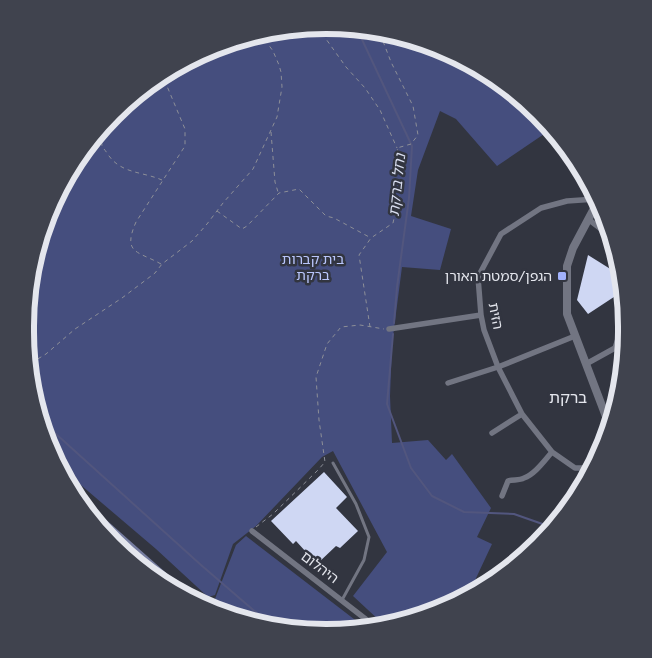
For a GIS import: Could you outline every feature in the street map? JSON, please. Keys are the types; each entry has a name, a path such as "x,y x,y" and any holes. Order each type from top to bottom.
{"main road":[{"path":"109,528 154,568"}],"street":[{"name":"הזית","path":"584,468 575,468 552,452 522,414 498,367 484,330 478,277 500,234 541,208 567,201 590,200"},
{"path":"593,208 573,248 567,266 567,314 606,416"},
{"path":"588,218 602,229"},
{"path":"389,329 481,315"},
{"path":"448,383 498,367 575,336"},
{"path":"586,364 615,348 618,339"},
{"path":"492,433 522,414"},
{"path":"502,496 508,481 523,479 535,470 552,452"},
{"name":"היהלום","path":"252,531 369,621"}],"lane":[{"path":"333,463 356,504 369,537 364,560 342,600"}],"path":[{"path":"324,34 346,67 365,88 380,110 397,148 404,174 393,222 371,238 358,255 370,327"},
{"path":"382,39 391,62 413,106 418,135 411,144 397,148"},
{"path":"35,361 46,354 75,329 156,273 162,264 192,241 208,224 253,169 277,118 282,88 281,72 273,51 265,40"},
{"path":"162,264 147,256 136,253 130,243 131,232 136,222 185,146 186,129 165,82"},
{"path":"271,130 275,182 279,193"},
{"path":"103,136 102,146 118,166 125,170 163,180"},
{"path":"217,211 242,229 248,226 279,193 300,190 326,216 334,218 371,238"},
{"path":"252,531 273,514 325,462 319,420 316,377 327,344 341,327 360,325 389,329"}],"green space":[{"name":"בית קברות ברקת","path":"345,34 383,39 402,44 420,49 455,64 504,94 546,133 497,166 456,119 440,111 418,170 411,216 451,229 440,270 402,267 392,344 390,396 392,443 428,440 446,460 452,454 491,508 477,537 492,544 473,584 420,609 379,620 353,596 387,552 333,451 322,457 256,526 233,544 215,595 208,597 156,549 73,479 49,426 36,370 34,307 39,269 56,214 73,180 94,148 133,106 180,73 232,49 288,36"},
{"path":"246,536 359,623 307,624 288,622 250,614 214,602 236,545"}],"building":[{"path":"588,255 613,269 617,295 588,314 577,300"},
{"path":"324,472 347,497 336,508 358,531 340,548 336,546 317,564 296,541 293,544 271,521"}],"waterway":[{"name":"נחל ברקת","path":"360,36 412,146 409,198 394,323"},
{"name":"נחל ברקת","path":"393,334 387,404 411,468 432,496 464,512 514,514 546,525"},
{"path":"51,430 261,617"}],"place":[{"name":"הגפן/סמטת האורן","path":"562,276"}],"district":[{"name":"ברקת","path":"568,397"}]}
